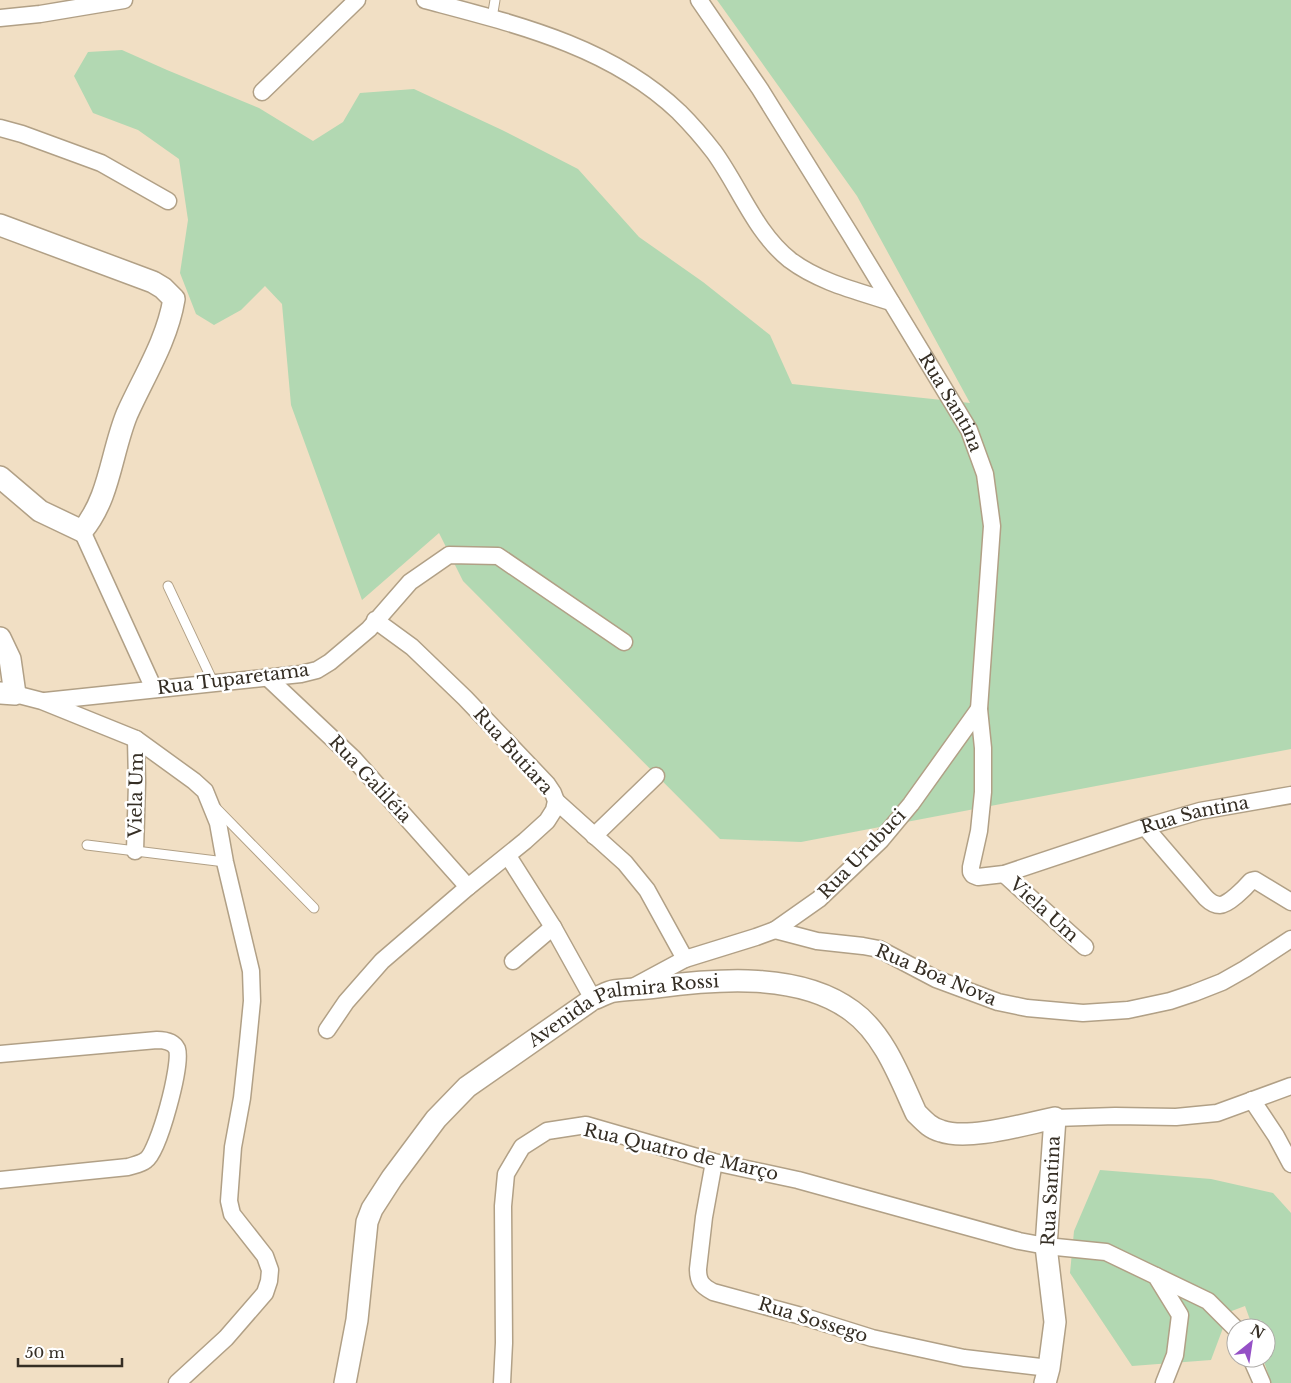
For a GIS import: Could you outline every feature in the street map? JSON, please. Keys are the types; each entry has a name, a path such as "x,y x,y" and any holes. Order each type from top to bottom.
{"street":[{"path":"0,18 40,14 124,0"},
{"path":"262,92 357,0"},
{"path":"426,0 522,26 591,53 640,80 680,112 714,152 765,234 791,260 817,277 892,302"},
{"name":"Rua Santina","path":"699,0 760,89 892,302 969,430 985,474 992,526 978,709 982,748 983,792 979,831 978,871 1004,874 1145,827 1200,811 1291,795"},
{"path":"0,128 22,134 101,163 168,201"},
{"path":"0,225 153,282 174,298 164,338 126,416 103,495 92,520 82,530"},
{"path":"0,477 40,512 82,530 154,689"},
{"name":"Rua Tuparetama","path":"42,702 301,674 317,670 330,662 369,629 410,582 449,556 498,556 624,642"},
{"name":"Rua Butiara","path":"327,1030 346,1002 382,962 468,886 508,856 547,821 554,810 556,801 547,784 465,698 412,647 375,620"},
{"path":"0,638 10,659 7,694 42,702 136,739 205,791 218,823 225,862 251,972 252,1000 242,1098 232,1147 229,1201 232,1214 265,1256 270,1270 265,1292 226,1338 177,1383"},
{"name":"Rua Galiléia","path":"267,677 354,759 468,886"},
{"name":"Rua Urubuci","path":"626,990 686,959 756,938 775,930 819,899 882,840 911,804 978,709"},
{"name":"Viela Um","path":"135,851 136,739"},
{"path":"594,836 656,776"},
{"path":"556,801 625,864 647,890 686,959"},
{"path":"1145,827 1212,904 1219,906 1225,904 1256,880 1291,902"},
{"path":"508,856 553,927 593,1000"},
{"name":"Viela Um","path":"1004,874 1085,947"},
{"path":"514,961 553,927"},
{"name":"Rua Boa Nova","path":"775,930 817,941 879,949 936,978 998,1002 1027,1008 1083,1013 1128,1010 1186,996 1222,982 1265,957 1291,939"},
{"name":"Avenida Palmira Rossi","path":"345,1383 357,1320 367,1222 380,1194 436,1119 467,1087 593,1000 612,992 687,982 728,981 771,982 815,992 852,1011 876,1034 916,1113 932,1127 948,1133 967,1135 1055,1118"},
{"path":"0,1054 165,1040 173,1043 177,1049 178,1058 161,1129 153,1152 147,1160 128,1167 0,1180"},
{"name":"Rua Santina","path":"1047,1375 1055,1322 1046,1246 1055,1118 1184,1116 1217,1113 1291,1086"},
{"path":"1252,1100 1276,1136 1291,1164"},
{"name":"Rua Quatro de Março","path":"502,1383 504,1343 503,1206 506,1174 522,1147 548,1131 586,1125 714,1162 798,1180 1019,1241 1046,1246 1106,1252 1208,1301 1226,1319"},
{"name":"Rua Sossego","path":"714,1162 704,1218 698,1269 698,1278 703,1286 713,1292 805,1317 872,1338 1047,1375"},
{"path":"1156,1276 1180,1315 1175,1355 1164,1383"},
{"path":"1255,1368 1262,1383"}],"lane":[{"path":"492,18 495,0"},
{"path":"168,586 214,684"},
{"path":"211,802 314,908"},
{"path":"87,845 225,862"}],"green space":[{"path":"717,0 1291,0 1291,749 801,842 720,839 463,581 439,533 362,600 291,405 282,304 265,286 241,310 214,325 196,314 180,273 188,220 179,159 138,130 93,113 74,76 88,52 122,50 259,108 313,141 343,122 360,93 414,89 502,130 578,169 639,237 703,282 770,335 792,384 970,403 857,196"},
{"path":"1100,1170 1211,1179 1273,1193 1291,1213 1291,1383 1271,1383 1266,1368 1276,1368 1276,1318 1249,1318 1245,1306 1229,1312 1211,1360 1132,1366 1070,1273 1074,1231"}]}
